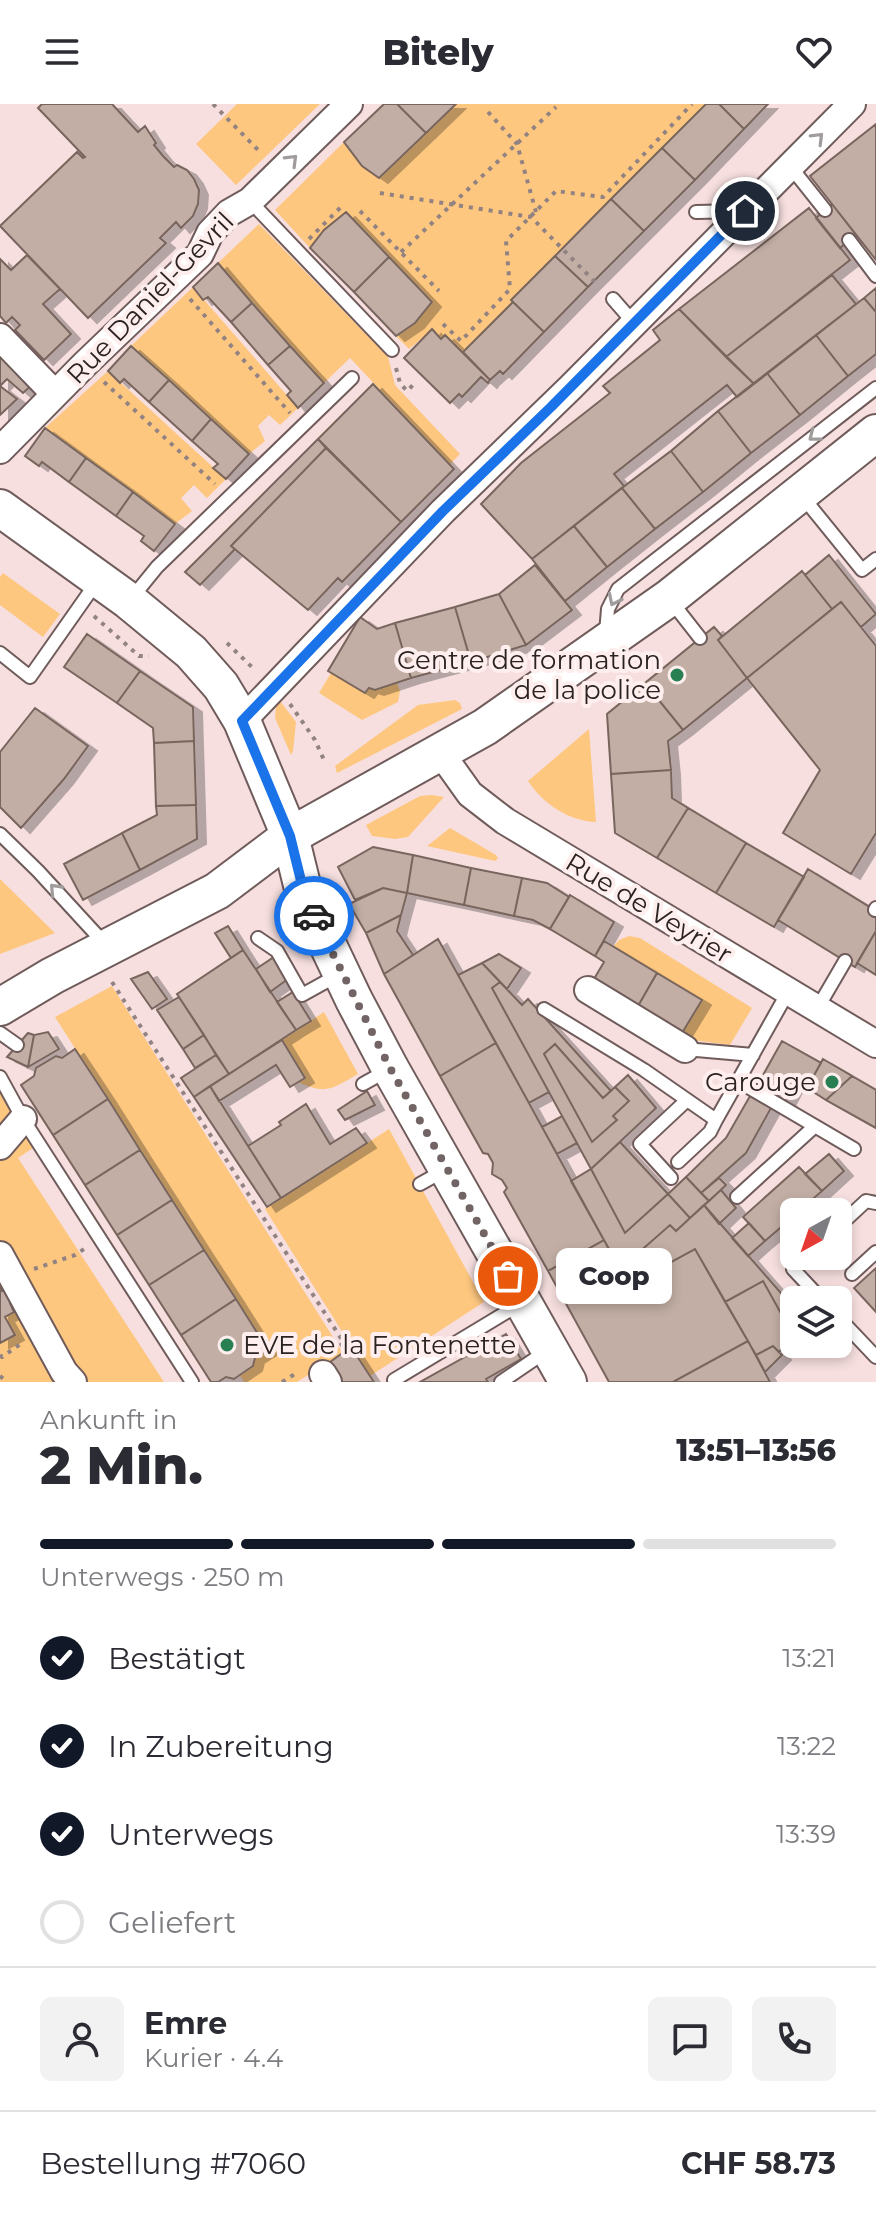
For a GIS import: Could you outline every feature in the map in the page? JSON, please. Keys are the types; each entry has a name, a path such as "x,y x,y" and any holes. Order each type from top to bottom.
{"main road":[{"path":"0,1007 107,947 217,891 290,836 497,720 669,598 876,433"},
{"path":"0,508 129,601 191,652 221,686 242,721 290,836 305,897 341,973 376,1076 433,1176 523,1303 568,1382"}],"street":[{"name":"Rue Daniel-Gevril","path":"0,450 200,254 210,233 229,213 250,201 349,104"},
{"path":"242,721 443,511 852,104"},
{"name":"Rue Daniel-Gevril","path":"0,337 55,394"},
{"name":"Rue de Veyrier","path":"440,752 470,794 491,812 876,1044"},
{"path":"588,990 685,1049"},
{"path":"0,1146 23,1119"},
{"path":"5,1264 64,1372 73,1382"}],"lane":[{"path":"790,166 825,210"},
{"path":"250,201 392,350"},
{"path":"696,212 745,211"},
{"path":"849,240 876,276"},
{"path":"613,299 634,323"},
{"path":"129,601 149,574 352,378"},
{"path":"605,643 608,609 618,589 876,388"},
{"path":"800,494 862,570 876,559"},
{"path":"0,653 30,677 98,580"},
{"path":"669,598 700,638"},
{"path":"0,834 107,947"},
{"path":"258,938 277,951 302,995 341,973"},
{"path":"817,1009 845,961"},
{"path":"678,1162 710,1132 788,992"},
{"path":"544,1009 716,1120"},
{"path":"0,1033 17,1045"},
{"path":"685,1049 753,1055"},
{"path":"0,1077 23,1119 192,1382"},
{"path":"738,1081 854,1149"},
{"path":"671,1178 640,1144 687,1100"},
{"path":"737,1197 815,1126"},
{"path":"852,1214 866,1201 876,1203"},
{"path":"852,1274 876,1252"},
{"path":"794,1270 809,1286"},
{"path":"395,1382 523,1303"},
{"path":"852,1332 876,1357"},
{"path":"501,1382 550,1349"}],"path":[{"path":"213,104 279,172"},
{"path":"443,324 461,341 510,289 506,241 556,191 603,197 692,104"},
{"path":"401,252 556,107"},
{"path":"488,112 517,144 536,212"},
{"path":"380,193 531,217 613,299"},
{"path":"297,251 341,207"},
{"path":"360,211 439,291"},
{"path":"173,279 291,414"},
{"path":"392,350 400,383 407,391 414,384"},
{"path":"85,364 228,496"},
{"path":"293,708 315,740 324,760"},
{"path":"112,982 344,1343 319,1372 282,1382"},
{"path":"5,1264 25,1272 75,1255 100,1239"},
{"path":"0,1376 7,1382"}],"shaded area":[{"path":"237,104 320,104 236,185 196,144"},
{"path":"456,104 705,104 463,352 446,335 441,339 432,330 409,349 396,336 415,323 310,248 275,210 344,142 362,166 379,178"},
{"path":"259,224 388,357 395,385 460,454 450,464 350,358 324,383 218,263"},
{"path":"193,287 298,408 280,425 269,415 258,426 265,441 249,454 131,346"},
{"path":"108,371 226,479 207,498 194,485 181,498 192,511 175,524 45,428"},
{"path":"3,573 60,614 43,637 0,605 0,577"},
{"path":"331,673 365,693 369,688 397,683 400,691 398,702 362,720 319,693"},
{"path":"277,697 296,722 291,755 275,718"},
{"path":"455,700 462,709 337,773 335,766 418,705"},
{"path":"589,729 596,822 558,810 541,797 528,781"},
{"path":"420,796 444,797 408,837 372,836 366,825"},
{"path":"450,828 498,858 495,861 427,846"},
{"path":"0,879 55,933 0,954"},
{"path":"629,936 640,938 752,1008 730,1045 692,1040 682,1033 702,1000 613,947"},
{"path":"112,986 343,1353 297,1382 244,1382 240,1375 253,1366 255,1358 268,1350 55,1017"},
{"path":"324,1012 358,1074 335,1087 323,1089 298,1082 305,1077 282,1040"},
{"path":"0,1091 33,1148 18,1158 164,1382 0,1382"},
{"path":"389,1129 484,1302 370,1376 265,1209"}],"building":[{"path":"42,104 112,104 138,132 145,126 163,156 174,167 177,165 187,170 199,190 193,216 181,228 176,222 160,238 166,243 88,318 0,226 77,152 85,157 38,108"},
{"path":"384,104 397,104 426,133 379,178 362,166 344,142"},
{"path":"397,104 456,104 426,133"},
{"path":"706,104 719,104 744,129 695,180 662,148"},
{"path":"719,104 768,104 744,129"},
{"path":"876,124 876,260 810,176"},
{"path":"662,148 695,180 644,231 611,199"},
{"path":"611,199 644,231 588,287 555,256"},
{"path":"832,204 856,235 840,248 816,218"},
{"path":"809,208 850,260 726,357 679,309"},
{"path":"346,212 389,257 354,292 310,248 324,230"},
{"path":"27,255 60,289 43,304 71,334 44,360 15,330 20,325 12,317 6,323 0,316 0,259 11,270"},
{"path":"555,256 588,287 544,332 511,300"},
{"path":"389,257 432,302 415,323 396,336 354,292"},
{"path":"218,263 252,303 231,322 208,297 203,300 193,287"},
{"path":"832,275 856,304 754,384 726,357"},
{"path":"876,288 876,312 864,298"},
{"path":"864,298 876,312 876,354 848,376 816,335"},
{"path":"513,302 544,332 503,374 500,371 490,380 463,352"},
{"path":"252,303 290,346 268,365 231,322"},
{"path":"679,309 754,384 737,397 727,385 614,474 624,486 532,559 481,504 521,463 610,393 603,386 660,340 653,330"},
{"path":"432,329 441,339 445,335 490,380 488,383 481,377 462,397 459,394 450,403 404,358"},
{"path":"816,335 848,376 800,415 767,373"},
{"path":"131,346 169,380 149,402 124,379 120,383 108,371"},
{"path":"290,346 324,383 298,408 287,395 291,391 268,365"},
{"path":"0,349 34,383 23,393 7,379 0,386"},
{"path":"767,373 800,415 751,453 718,411"},
{"path":"169,380 211,419 192,441 149,402"},
{"path":"373,384 454,469 401,522 318,439"},
{"path":"0,386 17,399 0,415"},
{"path":"718,411 751,453 703,492 671,451"},
{"path":"211,419 249,454 226,479 213,468 218,464 192,441"},
{"path":"45,428 86,458 69,482 42,462 39,466 25,456"},
{"path":"318,439 326,448 231,546 235,549 200,585 185,572"},
{"path":"326,448 401,522 342,582 338,578 308,610 231,546"},
{"path":"671,451 703,492 655,529 622,488"},
{"path":"86,458 133,492 116,516 69,482"},
{"path":"622,488 655,529 607,567 574,526"},
{"path":"133,492 175,524 154,551 141,541 144,536 116,516"},
{"path":"574,526 607,567 565,601 532,559"},
{"path":"829,555 876,614 861,627 841,602 832,609 805,575"},
{"path":"535,565 572,610 526,645 499,594"},
{"path":"802,571 832,609 747,678 718,640"},
{"path":"499,594 526,645 471,662 455,607"},
{"path":"841,602 876,646 876,833 851,874 783,833 820,770 747,678"},
{"path":"455,607 471,662 411,678 395,623"},
{"path":"360,617 377,629 395,623 411,678 375,690 369,688 365,693 328,671"},
{"path":"714,627 722,636 718,640 747,678 683,730 645,683"},
{"path":"87,634 140,671 117,703 64,667"},
{"path":"140,671 193,707 194,741 154,743 153,728 117,703"},
{"path":"645,683 683,730 668,741 671,770 611,774 607,714"},
{"path":"35,708 88,746 21,828 0,807 0,752"},
{"path":"194,741 196,805 156,806 154,743"},
{"path":"671,770 672,798 688,808 657,858 615,833 611,774"},
{"path":"196,805 197,839 140,870 122,833 157,815 156,806"},
{"path":"688,808 746,843 716,893 657,858"},
{"path":"122,833 140,870 83,900 64,864"},
{"path":"746,843 804,877 774,927 716,893"},
{"path":"373,847 413,855 407,893 383,888 355,900 338,867"},
{"path":"413,855 471,868 464,905 407,893"},
{"path":"471,868 522,878 514,916 464,905"},
{"path":"808,869 876,911 876,931 855,967 778,920"},
{"path":"522,878 547,883 569,897 550,929 533,920 514,916"},
{"path":"383,888 407,893 401,915 366,933 349,904"},
{"path":"570,895 614,922 595,956 550,929"},
{"path":"401,915 397,931 413,955 384,974 366,933"},
{"path":"228,926 243,950 231,958 215,933"},
{"path":"876,931 876,975 857,963"},
{"path":"438,939 496,1043 440,1076 384,974"},
{"path":"604,941 657,973 638,1006 594,979 604,962 595,956"},
{"path":"243,950 296,1030 229,1074 177,994"},
{"path":"499,954 521,968 507,989 482,963"},
{"path":"274,957 288,979 270,992 256,969"},
{"path":"482,963 500,982 492,988 549,1092 529,1103 458,975"},
{"path":"148,972 167,999 152,1009 131,979"},
{"path":"657,973 702,1000 682,1033 638,1006"},
{"path":"500,982 522,1005 528,999 611,1091 603,1098 555,1044 544,1054 592,1142 617,1120 613,1116 629,1101 615,1087 628,1075 656,1108 591,1169 492,988"},
{"path":"293,992 311,1021 296,1030 277,1002"},
{"path":"179,997 204,1035 183,1049 157,1010"},
{"path":"48,1032 59,1049 28,1067 34,1035"},
{"path":"28,1033 34,1035 28,1067 7,1057"},
{"path":"204,1035 216,1055 195,1068 183,1049"},
{"path":"282,1040 305,1078 290,1087 276,1065 219,1101 210,1086"},
{"path":"782,1041 821,1063 807,1088 796,1082 786,1101 758,1084"},
{"path":"496,1043 604,1240 548,1271 504,1192 507,1188 502,1180 492,1174 493,1163 488,1154 483,1153 440,1076"},
{"path":"555,1044 603,1098 615,1087 629,1101 613,1116 617,1120 592,1142 544,1054"},
{"path":"75,1049 108,1099 53,1135 21,1085 34,1076 36,1068"},
{"path":"216,1055 229,1074 194,1097 181,1078"},
{"path":"823,1059 852,1076 826,1100 807,1088"},
{"path":"852,1076 876,1090 876,1128 826,1100"},
{"path":"210,1086 281,1198 267,1207 194,1097"},
{"path":"367,1091 375,1105 345,1120 338,1110"},
{"path":"750,1096 771,1108 746,1153 701,1193 686,1177 726,1138"},
{"path":"108,1099 140,1150 85,1185 53,1135"},
{"path":"306,1104 330,1144 356,1128 367,1143 281,1198 248,1146"},
{"path":"562,1116 577,1143 557,1154 542,1127"},
{"path":"620,1142 668,1194 625,1233 591,1169"},
{"path":"140,1150 172,1200 117,1235 85,1185"},
{"path":"829,1154 844,1171 822,1191 805,1174"},
{"path":"799,1167 822,1191 814,1198 780,1198 780,1228 765,1241 743,1217"},
{"path":"591,1169 625,1233 668,1194 690,1218 676,1231 670,1225 620,1269 571,1181"},
{"path":"686,1177 709,1201 690,1218 668,1194"},
{"path":"719,1178 726,1185 709,1201 701,1193"},
{"path":"721,1190 736,1208 719,1224 704,1205"},
{"path":"172,1200 204,1250 149,1285 117,1235"},
{"path":"704,1205 780,1292 780,1312 763,1281 725,1302 695,1249 629,1285 620,1269 670,1225 676,1231"},
{"path":"749,1223 765,1241 748,1256 732,1238"},
{"path":"604,1240 629,1285 695,1249 748,1341 673,1382 609,1382 548,1271"},
{"path":"204,1250 236,1299 181,1335 149,1285"},
{"path":"876,1268 876,1312 854,1288"},
{"path":"763,1281 780,1312 780,1351 773,1346 756,1355 725,1302"},
{"path":"0,1287 12,1300 10,1303 14,1312 5,1317 15,1335 0,1343"},
{"path":"236,1299 268,1350 255,1358 253,1366 234,1379 226,1377 211,1382 181,1335"},
{"path":"506,1334 521,1359 486,1379 488,1382 420,1382"},
{"path":"748,1341 770,1382 673,1382"},
{"path":"773,1346 780,1357 765,1372 756,1355"},
{"path":"351,1347 374,1382 342,1382 330,1362"}],"way so far":[{"path":"314,916 390,1068 508,1276"}],"place":[{"name":"Centre de formation de la police","path":"677,675"},
{"name":"Carouge","path":"832,1082"},
{"name":"Coop","path":"508,1276"},
{"name":"EVE de la Fontenette","path":"227,1345"}],"route":[{"path":"314,916 305,897 290,836 242,721 443,511 745,211"}]}
